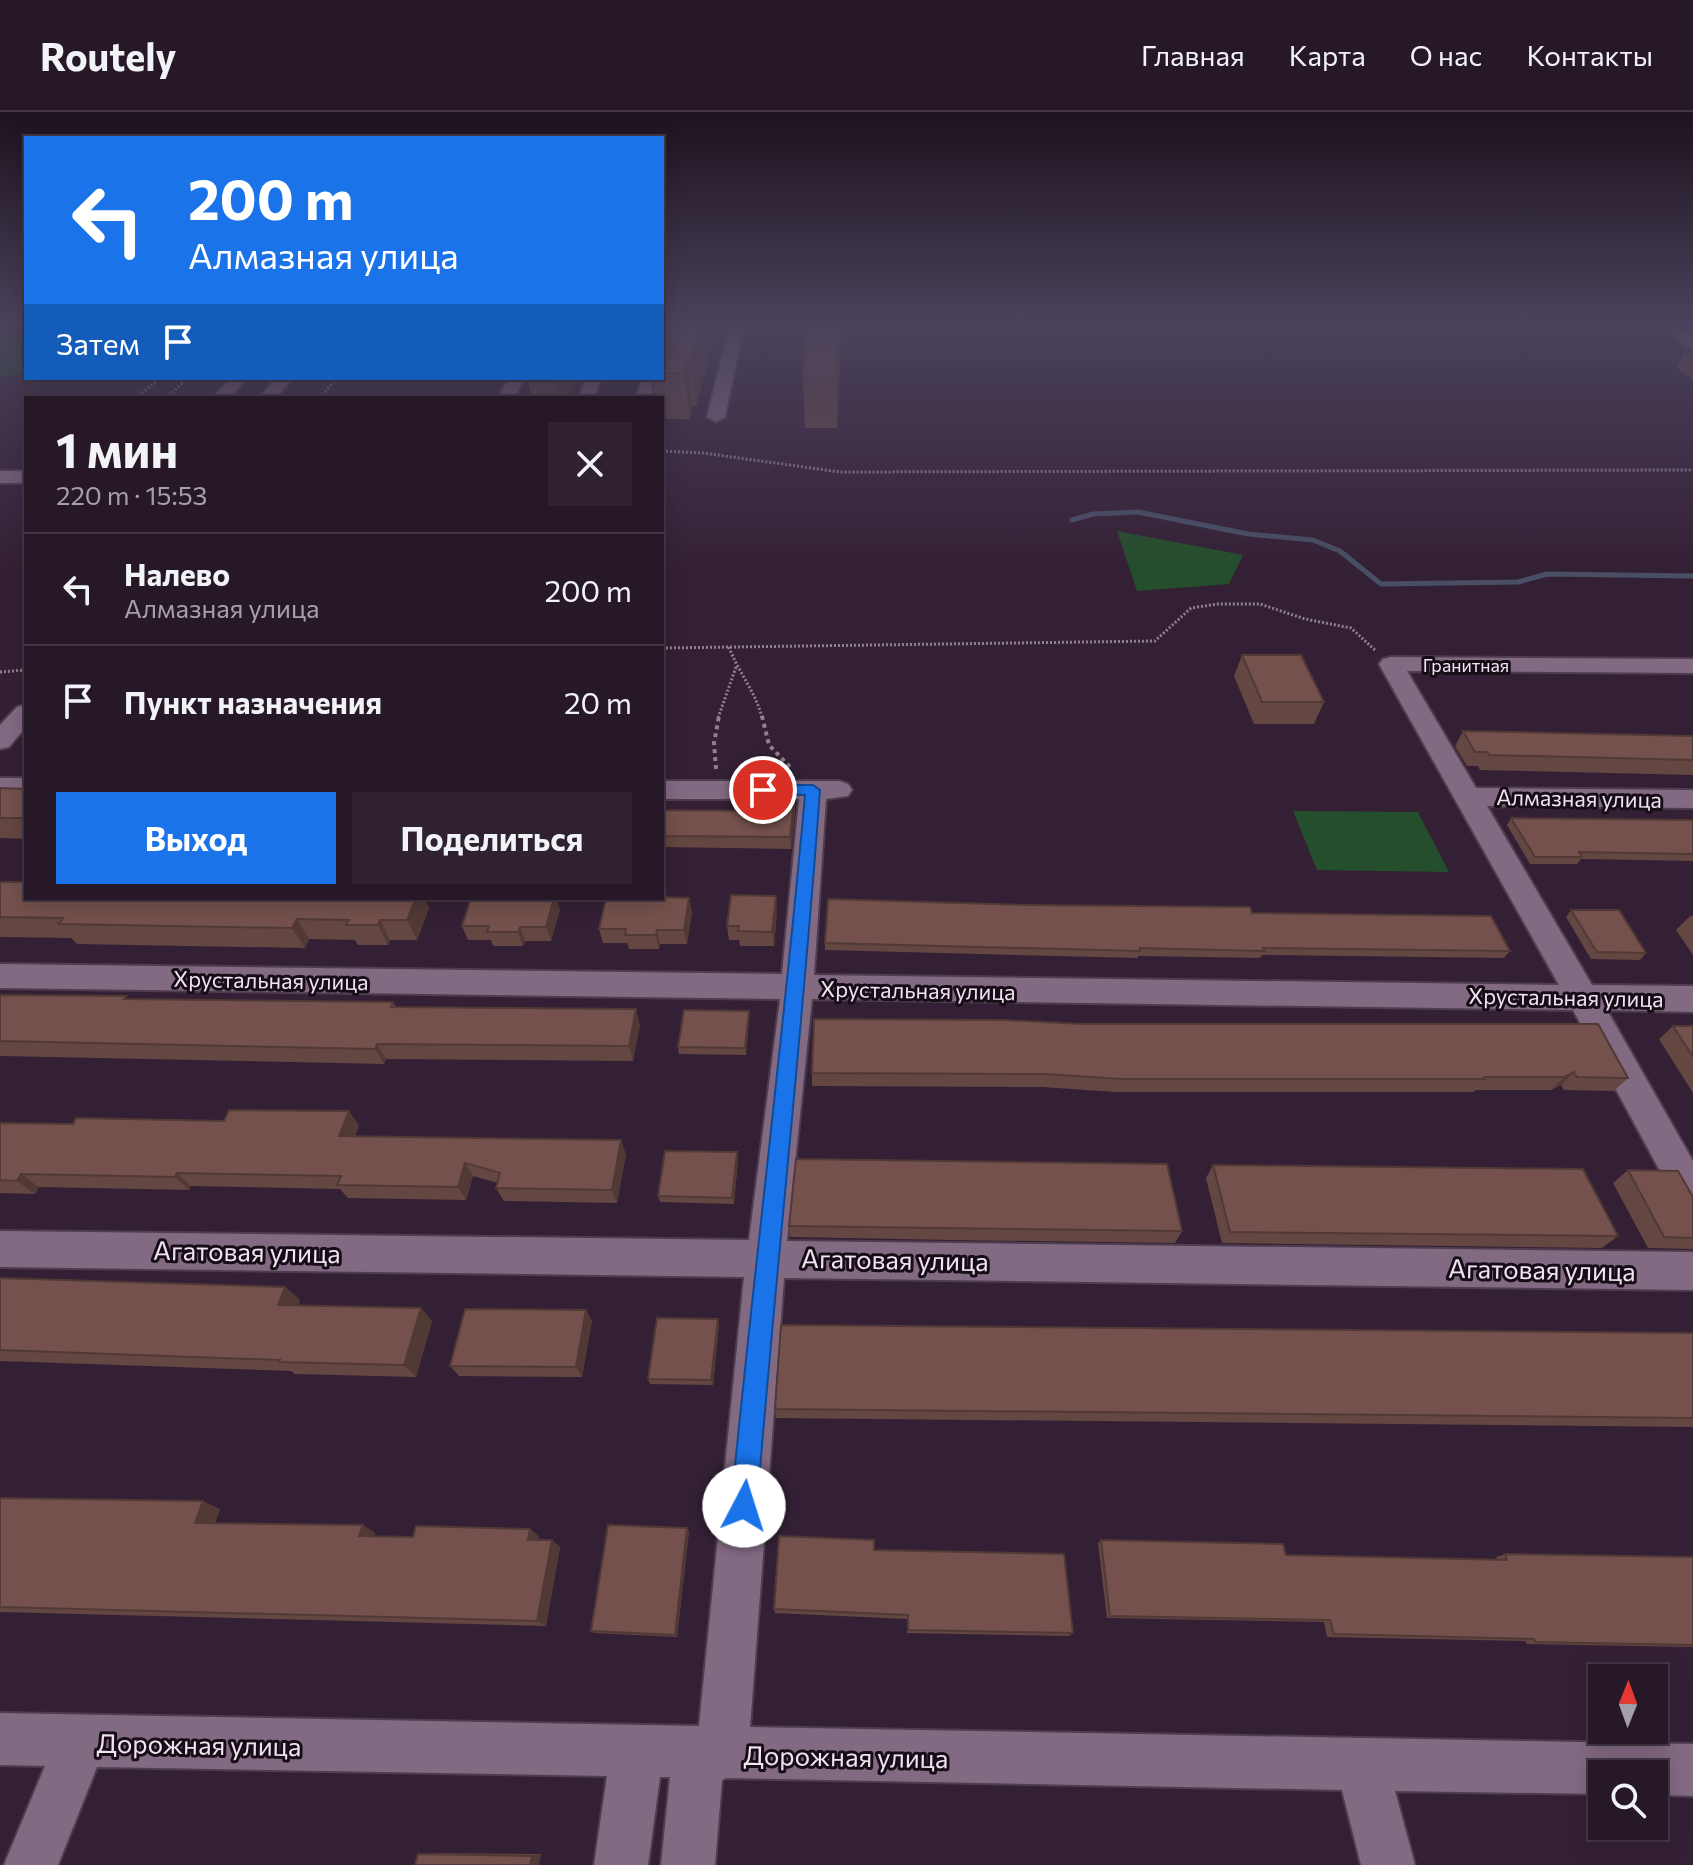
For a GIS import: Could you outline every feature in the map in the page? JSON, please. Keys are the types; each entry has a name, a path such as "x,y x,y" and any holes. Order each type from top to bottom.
{"street":[{"path":"716,417 719,406"},
{"path":"0,465 24,465"},
{"path":"0,477 24,477"},
{"name":"Гранитная","path":"1693,666 1391,664 1693,1196"},
{"path":"0,741 24,714"},
{"path":"0,787 24,787"},
{"path":"664,790 826,790 797,989 710,1754 688,1865"},
{"name":"Алмазная улица","path":"1465,797 1693,799"},
{"name":"Хрустальная улица","path":"0,976 1693,999"},
{"name":"Агатовая улица","path":"0,1249 1693,1271"},
{"name":"Дорожная улица","path":"0,1739 1693,1770"},
{"path":"31,1865 81,1741"},
{"path":"621,1865 637,1752"},
{"path":"1362,1763 1388,1865"}],"path":[{"path":"664,451 703,453 840,472 1693,470"},
{"path":"664,648 1155,641 1191,608 1218,604 1260,604 1305,619 1351,628 1391,664"},
{"path":"729,647 736,666 758,699 769,745 826,790"},
{"path":"736,666 716,727 713,757 719,779 738,790"},
{"path":"0,672 24,670"}],"green space":[{"path":"1117,531 1243,555 1229,584 1137,591"},
{"path":"1293,811 1418,812 1449,872 1317,870"}],"building":[{"path":"1242,655 1301,655 1324,702 1262,702"},
{"path":"1463,731 1693,736 1693,760 1489,755 1487,752 1475,752"},
{"path":"0,788 24,789 24,818 0,818"},
{"path":"755,799 794,800 790,837 664,836 664,810 753,811"},
{"path":"1511,818 1693,820 1693,854 1579,852 1582,857 1535,857"},
{"path":"0,882 24,882 24,900 415,900 407,920 380,920 378,925 346,925 349,920 297,919 292,928 59,924 63,918 0,917"},
{"path":"731,895 776,896 772,932 738,931 739,926 727,926"},
{"path":"689,898 684,930 657,930 656,935 625,935 626,929 599,929 606,900"},
{"path":"828,899 1250,907 1252,913 1491,916 1510,951 1140,948 1140,951 825,943"},
{"path":"470,900 553,900 546,927 520,927 518,932 487,932 489,926 462,926"},
{"path":"1571,910 1619,910 1646,953 1597,952"},
{"path":"0,995 393,1002 391,1007 636,1009 629,1046 377,1044 375,1049 0,1041"},
{"path":"684,1010 749,1011 745,1048 678,1047"},
{"path":"814,1019 1005,1020 1083,1024 1598,1024 1628,1078 1577,1077 1574,1072 1564,1077 1485,1079 1121,1079 1045,1074 812,1073"},
{"path":"1673,1026 1693,1026 1693,1057"},
{"path":"229,1110 349,1111 339,1136 621,1140 612,1190 496,1188 500,1173 465,1163 458,1187 337,1185 341,1176 177,1173 175,1177 21,1174 17,1181 0,1180 0,1123 73,1124 76,1118 224,1121"},
{"path":"665,1151 737,1152 732,1198 658,1196"},
{"path":"796,1159 1167,1164 1182,1231 789,1226"},
{"path":"1213,1165 1583,1169 1618,1236 1230,1232"},
{"path":"1628,1170 1678,1171 1693,1197 1693,1238 1664,1237"},
{"path":"0,1278 285,1287 278,1305 421,1308 404,1365 0,1350"},
{"path":"465,1309 586,1310 576,1367 450,1366"},
{"path":"657,1318 718,1319 711,1380 648,1379"},
{"path":"781,1325 1693,1333 1693,1418 775,1409"},
{"path":"0,1498 203,1501 195,1523 363,1525 359,1536 413,1537 416,1526 530,1529 528,1540 552,1540 537,1621 0,1607"},
{"path":"608,1525 687,1528 675,1635 591,1631"},
{"path":"779,1536 874,1540 874,1550 1064,1554 1073,1633 908,1630 908,1615 774,1609"},
{"path":"1101,1540 1283,1544 1286,1555 1507,1560 1505,1554 1693,1557 1693,1645 1334,1634 1330,1620 1110,1616"},
{"path":"418,1854 532,1856 530,1865 415,1865"}],"waterway":[{"path":"1072,520 1093,514 1138,512 1248,534 1313,540 1340,551 1381,584 1518,582 1547,574 1693,576"}],"route":[{"path":"744,1506 766,1257 797,989 813,790 763,790"}]}
